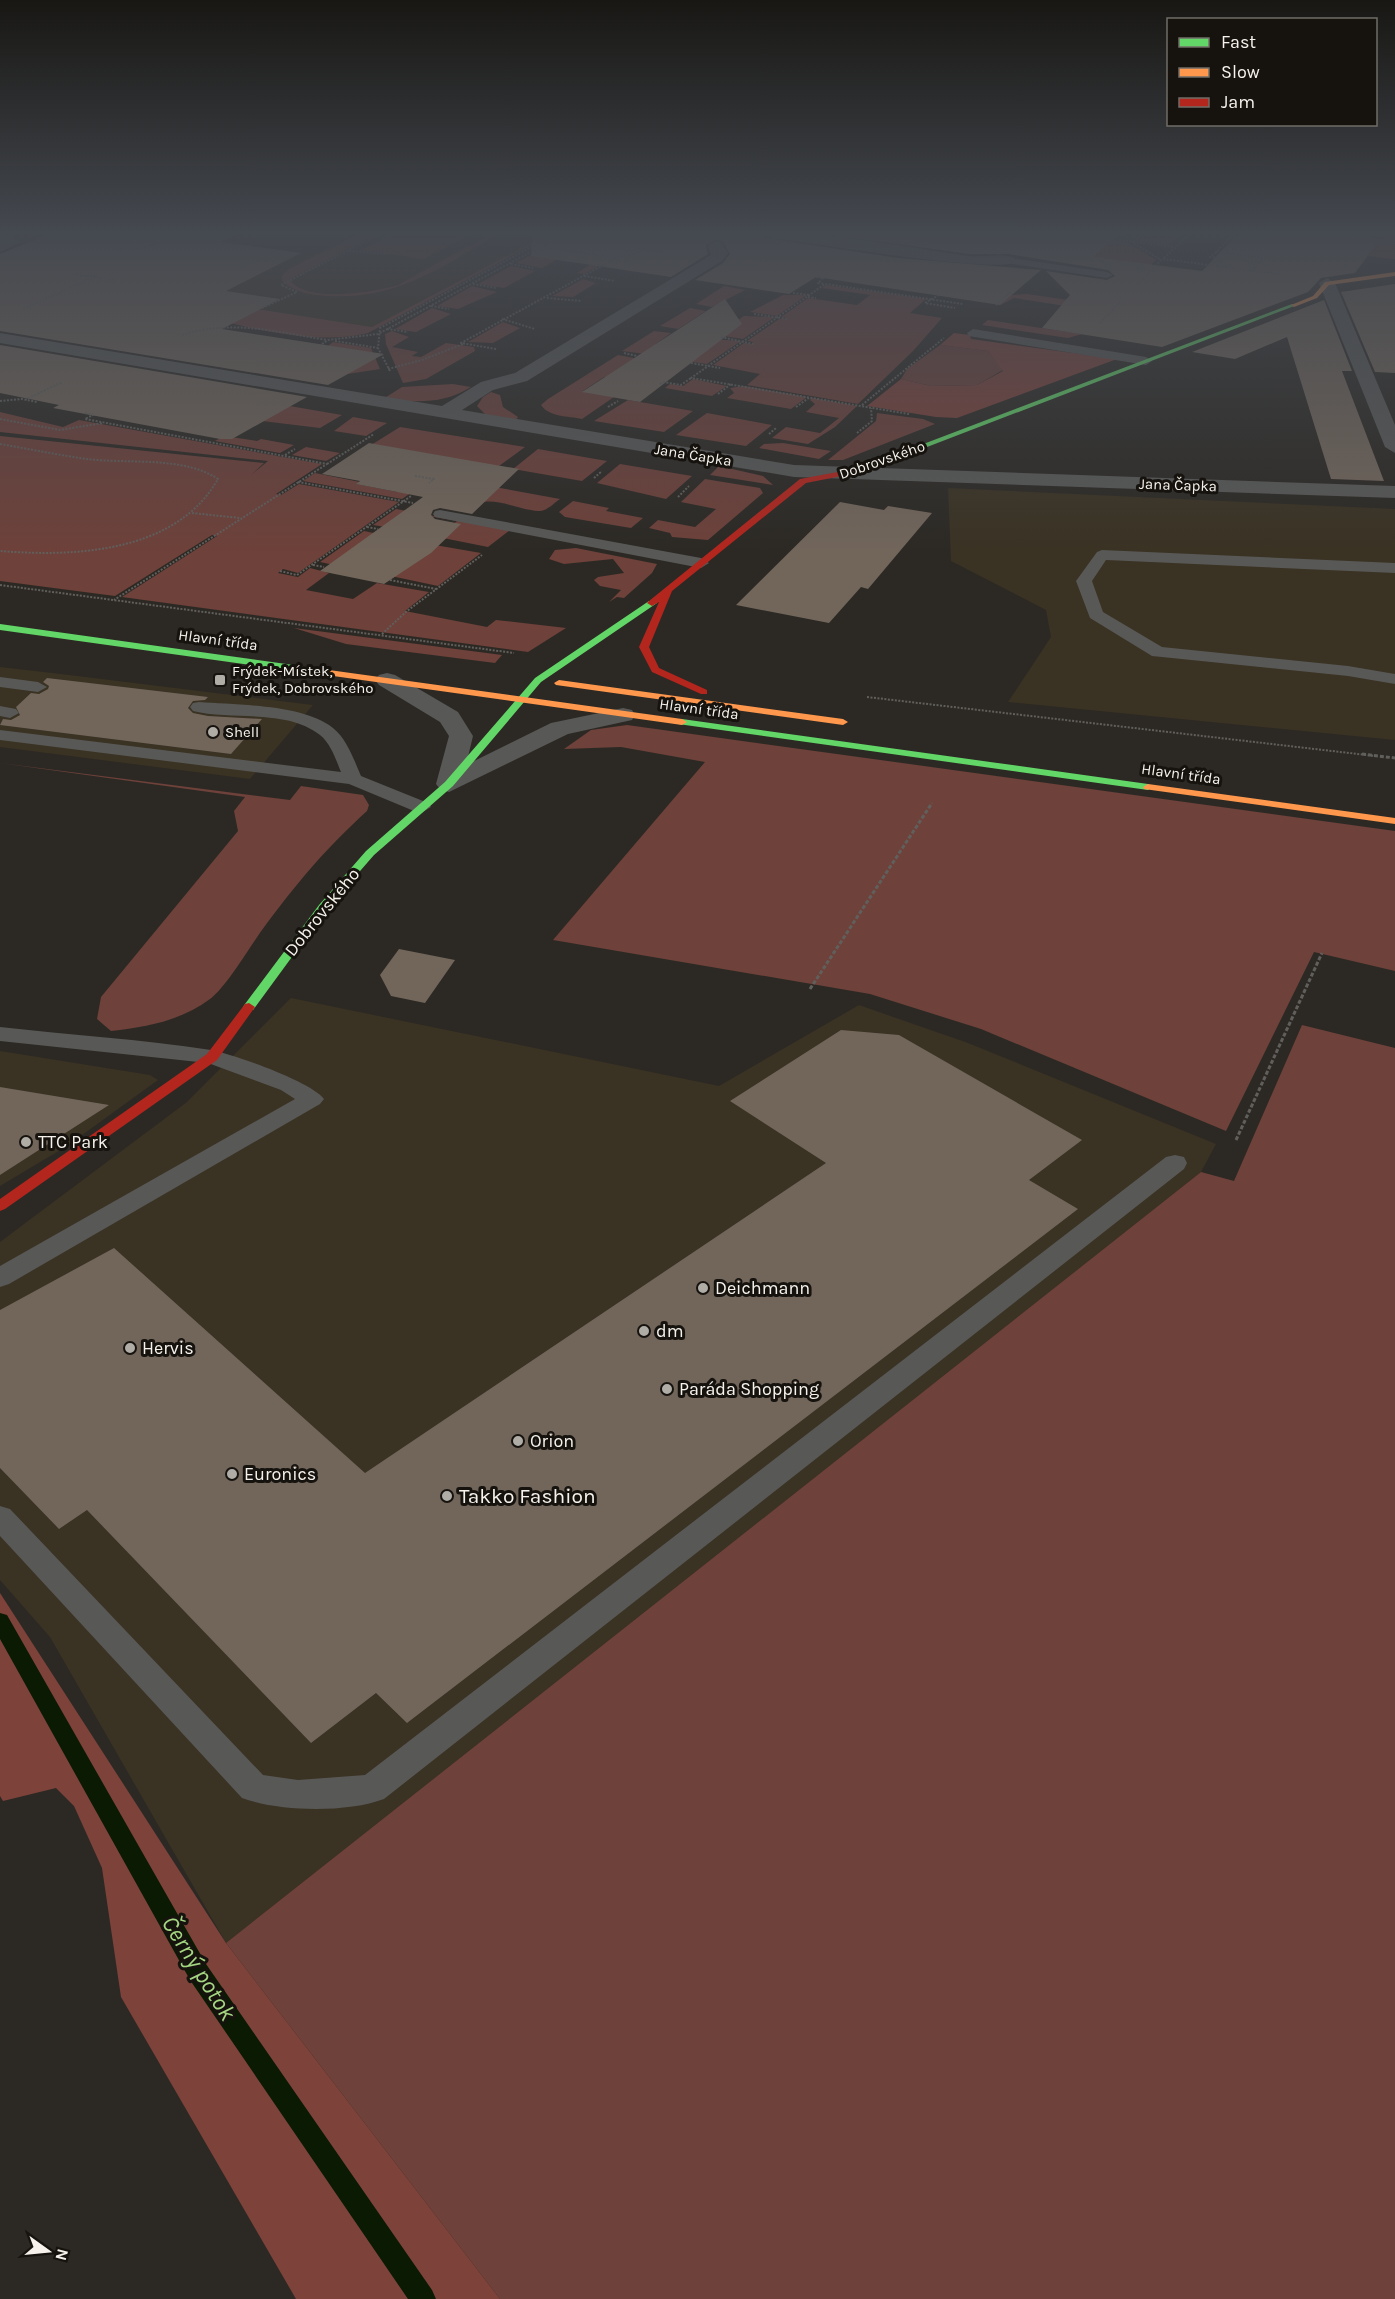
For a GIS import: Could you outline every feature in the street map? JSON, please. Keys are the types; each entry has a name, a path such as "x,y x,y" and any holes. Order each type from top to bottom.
{"street":[{"name":"Jana Čapka","path":"7,339 784,470 1395,492"},
{"path":"444,413 487,386 521,377 583,339"},
{"name":"Dobrovského","path":"450,784 538,680 668,592 803,481 857,471 1203,339"},
{"path":"1350,339 1395,447"},
{"path":"487,386 495,373 513,362"},
{"path":"668,592 644,647 655,670 733,706"},
{"name":"Hlavní třída","path":"0,627 521,699 623,716 1395,820"},
{"name":"Hlavní třída","path":"516,677 861,725"},
{"path":"387,680 449,717 460,736 450,784"},
{"name":"Dobrovského","path":"0,1206 212,1057 323,907 370,853 450,784 560,728 623,716"}],"lane":[{"path":"1011,339 1146,361"},
{"path":"440,514 701,563"},
{"path":"1395,568 1102,555 1084,581 1096,615 1158,652 1348,671 1395,679"},
{"path":"0,682 38,687"},
{"path":"199,707 289,718 311,724 331,738 344,757 353,779"},
{"path":"0,735 136,747 353,779 421,807"},
{"path":"0,1034 212,1057 289,1086 312,1099 0,1278"},
{"path":"0,1517 254,1788 298,1795 372,1789 1175,1163"}],"path":[{"path":"134,361 176,339"},
{"path":"324,339 378,348"},
{"path":"322,344 334,339"},
{"path":"377,370 422,360 468,339"},
{"path":"734,339 753,344"},
{"path":"660,384 663,382 681,384 745,339"},
{"path":"861,406 942,339"},
{"path":"1075,350 1085,339"},
{"path":"456,342 502,350 494,356"},
{"path":"691,363 720,368"},
{"path":"691,378 976,426"},
{"path":"25,400 68,379"},
{"path":"718,394 731,384"},
{"path":"796,407 810,397"},
{"path":"0,401 36,402"},
{"path":"85,413 93,415 85,419 327,464"},
{"path":"0,419 60,430 104,423"},
{"path":"132,428 139,424"},
{"path":"113,600 375,434"},
{"path":"207,442 214,438"},
{"path":"0,444 88,459 189,466 208,472 218,479 211,493 192,513 133,542 106,551 74,555 0,551"},
{"path":"285,456 295,449"},
{"path":"415,476 434,479 426,485"},
{"path":"298,482 403,501"},
{"path":"280,572 297,575 418,490"},
{"path":"192,513 240,518"},
{"path":"365,527 378,529"},
{"path":"382,635 436,589 516,529"},
{"path":"312,565 324,567"},
{"path":"390,580 436,589"},
{"path":"810,989 932,802"},
{"path":"1236,1140 1322,953"}],"shaded area":[{"path":"386,339 405,339 392,347 418,352 412,356 421,357 446,343 474,347 475,351 426,379 403,383"},
{"path":"473,339 500,339 493,343 468,342"},
{"path":"641,339 662,339 646,354 622,351"},
{"path":"710,339 741,341 707,364 686,361"},
{"path":"923,339 858,404 747,385 760,374 713,365 744,343 752,344 753,342 747,341"},
{"path":"947,339 973,339 1117,359 957,418 867,406 901,379 931,386 977,385 1003,371 988,351 940,345"},
{"path":"333,342 371,348 380,369 341,375 328,346"},
{"path":"940,345 988,351 1003,370 977,385 931,386 901,379 907,369"},
{"path":"618,355 639,359 610,378 604,377 583,391 614,397 582,419 554,414 541,405 548,399"},
{"path":"693,379 727,386 712,396 665,388 670,384 683,386"},
{"path":"453,384 471,387 450,397 428,401 383,399 402,387"},
{"path":"744,386 807,397 791,409 727,398 734,393 730,388"},
{"path":"491,392 500,395 503,407 518,417 515,421 486,415 477,406 483,397"},
{"path":"812,398 857,406 835,427 808,444 772,438 786,427 820,433 839,418 806,412 815,404 810,400"},
{"path":"628,400 693,411 664,432 594,421"},
{"path":"278,404 342,415 320,428 253,420"},
{"path":"0,412 63,427 79,420 322,464 276,494 281,495 299,484 399,502 298,573 283,569 278,573 298,577 310,568 329,573 306,590 353,599 377,583 429,592 405,611 487,627 496,620 566,628 528,652 122,597 217,536 212,535 115,596 0,581 0,436 264,463 251,475 268,461 0,432"},
{"path":"707,413 772,425 746,446 676,435"},
{"path":"877,413 923,419 935,424 843,460 828,460 876,421"},
{"path":"353,417 387,423 366,436 334,431"},
{"path":"400,427 525,447 499,466 347,460"},
{"path":"224,436 294,445 280,453 215,441"},
{"path":"783,443 831,451 819,459 759,448 764,444"},
{"path":"306,447 340,453 326,461 292,455"},
{"path":"538,449 607,461 582,481 513,469"},
{"path":"620,464 692,476 666,499 597,483"},
{"path":"719,466 763,476 773,485 710,475"},
{"path":"315,473 397,492 415,480 427,482 402,499 303,481"},
{"path":"705,479 760,488 763,493 708,540 672,537 670,533 649,528 658,520 695,527 716,509 681,502"},
{"path":"489,486 560,499 539,511 484,502"},
{"path":"948,488 1395,509 1395,740 1008,702 1051,637 1046,610 951,561"},
{"path":"573,501 609,508 606,511 643,518 631,528 565,517 559,512"},
{"path":"396,509 510,530 488,547 438,537 457,521 413,513 392,528 373,525"},
{"path":"364,531 383,535 339,566 320,562"},
{"path":"429,544 481,553 438,586 386,575"},
{"path":"576,548 657,564 652,573 624,598 617,597 609,602 621,590 600,586 594,580 598,577 624,573 613,559 564,564 549,559 555,550"},
{"path":"294,628 502,655 495,663 346,644"},
{"path":"0,667 313,705 250,779 0,747"},
{"path":"627,725 1395,831 1395,971 1314,952 1226,1131 981,1029 870,994 553,940 705,762 621,747 564,749 591,730"},
{"path":"0,763 290,800 301,786 363,795 369,805 367,811 324,853 299,882 230,977 210,999 187,1013 163,1022 111,1031 97,1019 101,997 238,831 234,811 245,797"},
{"path":"291,998 719,1086 859,1005 968,1043 1216,1144 1201,1172 226,1943 50,1637 0,1580 0,1242 187,1102"},
{"path":"1302,1025 1395,1048 1395,2299 500,2299 226,1943 1201,1172 1234,1181"},
{"path":"0,1051 150,1075 158,1080 67,1146 0,1186"},
{"path":"0,1593 226,1943 500,2299 296,2299 121,1997 102,1868 74,1806 56,1788 3,1801 0,1796"}],"building":[{"path":"50,339 289,339 384,354 328,385"},
{"path":"663,339 722,339 640,402 582,392"},
{"path":"1113,339 1182,339 1162,347"},
{"path":"1224,339 1282,339 1235,359 1192,352"},
{"path":"1288,339 1339,339 1352,371 1342,371 1384,481 1331,479"},
{"path":"1361,339 1395,339 1395,373 1375,372"},
{"path":"0,345 307,397 232,439 220,439 53,408 59,405 0,393"},
{"path":"369,443 519,469 472,514 440,508 433,510 431,515 435,519 461,524 431,553 384,584 320,571 423,497 356,484 360,481 322,474"},
{"path":"840,502 884,510 888,506 932,513 868,589 861,587 829,623 736,605"},
{"path":"47,678 208,697 205,700 193,701 188,708 193,713 208,716 262,719 231,754 0,725 3,719 11,720 20,715 16,707 31,693 39,694 48,689 49,686 43,682"},
{"path":"399,949 455,960 425,1003 391,996 380,975"},
{"name":"Paráda Shopping","path":"841,1030 899,1035 1082,1140 1029,1180 1078,1209 407,1723 376,1693 311,1743 87,1510 59,1529 0,1468 0,1310 114,1248 365,1473 826,1163 730,1101"},
{"name":"TTC Park","path":"0,1087 109,1105 0,1175"}],"waterway":[{"name":"Černý potok","path":"0,1621 198,1972 423,2299"}],"traffic: fast":[{"path":"859,470 1204,339"},
{"path":"249,1007 323,907 370,853 449,784 538,680 652,603"},
{"path":"0,627 329,673"},
{"path":"682,722 1148,787"}],"traffic: slow":[{"path":"329,673 682,722"},
{"path":"559,683 843,722"},
{"path":"1148,787 1395,821"}],"traffic: jam":[{"path":"652,603 803,481 859,470"},
{"path":"668,592 644,647 655,670 704,692"},
{"path":"0,1206 212,1057 249,1007"}],"place":[{"name":"Frýdek-Místek, Frýdek, Dobrovského","path":"220,680"},
{"name":"Shell","path":"213,732"},
{"name":"TTC Park","path":"26,1142"},
{"name":"Deichmann","path":"703,1288"},
{"name":"dm","path":"644,1331"},
{"name":"Hervis","path":"130,1348"},
{"name":"Paráda Shopping","path":"667,1389"},
{"name":"Orion","path":"518,1441"},
{"name":"Euronics","path":"232,1474"},
{"name":"Takko Fashion","path":"447,1496"}]}
